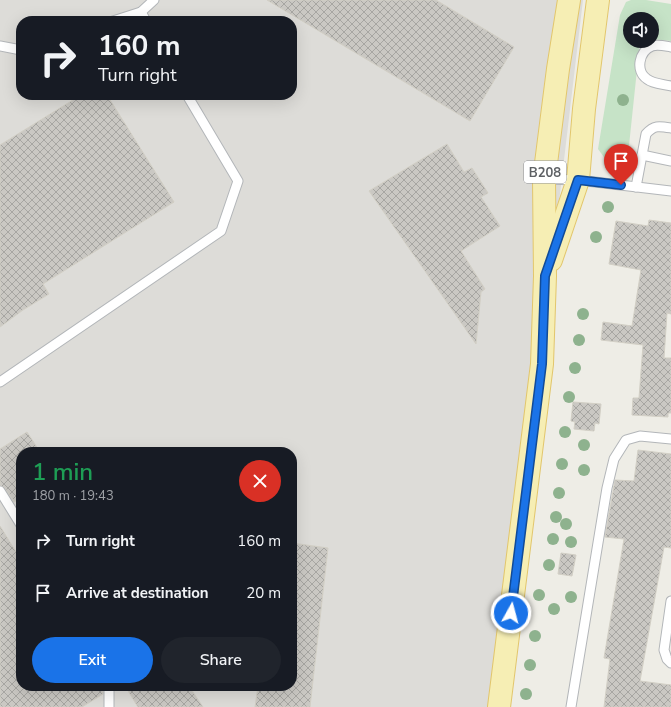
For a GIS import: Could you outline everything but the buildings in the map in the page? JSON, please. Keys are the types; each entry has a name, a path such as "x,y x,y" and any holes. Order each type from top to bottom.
{"main road":[{"name":"B208","path":"499,707 542,364 545,276 544,179 558,69 569,0"},
{"name":"B208","path":"545,276 578,180 584,109 598,0"}],"lane":[{"path":"129,16 142,12 154,0"},
{"path":"142,12 144,16"},
{"path":"0,46 16,49"},
{"path":"671,47 653,46 647,49 642,55 639,64 640,70 645,79 671,86"},
{"path":"0,382 221,231 238,181 190,100"},
{"path":"636,187 646,134 650,129 655,127 671,128"},
{"path":"642,155 671,160"},
{"path":"544,179 578,180 671,191"},
{"path":"571,707 607,488 614,459 626,440 640,436 671,439"},
{"path":"0,491 16,517"},
{"path":"671,601 664,650 667,659 671,663"},
{"path":"109,707 110,691"}],"shaded area":[{"path":"0,0 583,0 499,707 0,707"}],"green space":[{"path":"631,0 646,0 671,4 671,41 659,40 659,12 623,12 623,48 639,48 626,174 615,172 598,149 620,15 626,2"}],"route":[{"path":"511,613 542,364 545,276 578,180 621,185"}]}
